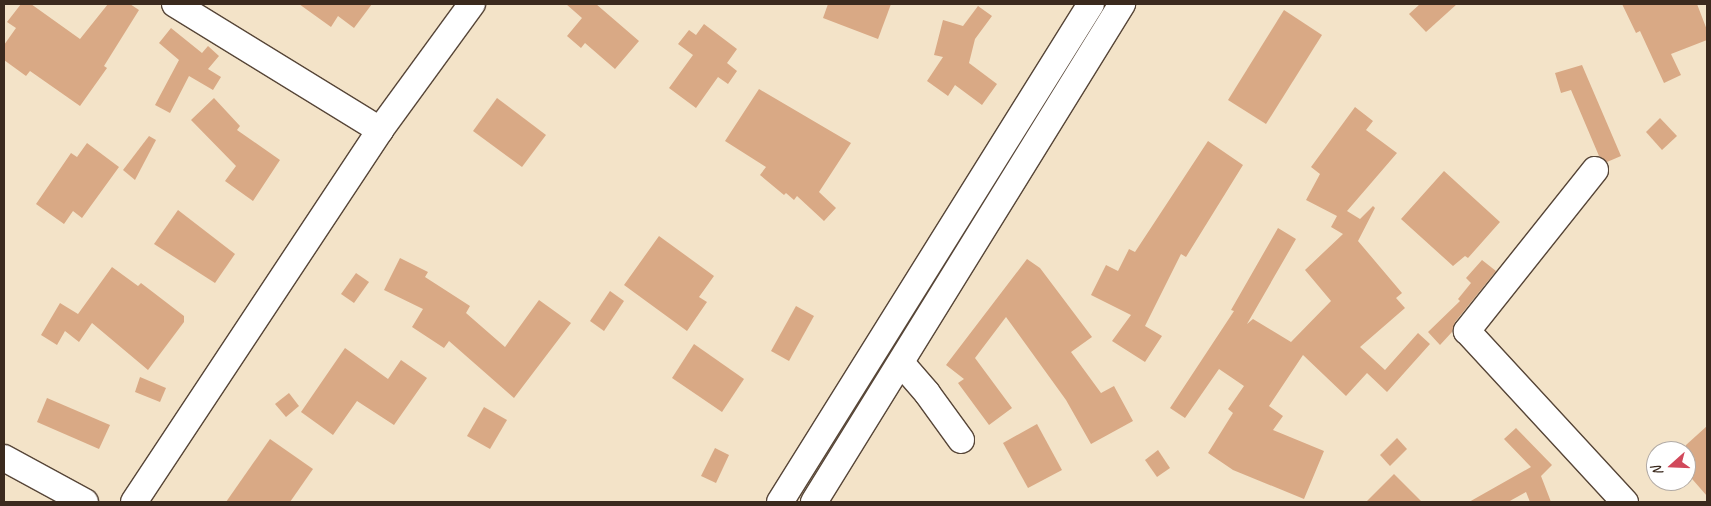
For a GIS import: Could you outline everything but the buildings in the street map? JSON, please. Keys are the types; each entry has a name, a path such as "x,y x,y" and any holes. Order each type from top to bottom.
{"street":[{"path":"174,4 380,130"},
{"path":"134,502 380,130 472,4"},
{"path":"780,502 1091,4"},
{"path":"814,502 902,364 1122,4"},
{"path":"1595,170 1467,331 1625,502"},
{"path":"902,364 927,393 961,440"},
{"path":"4,458 85,502"}]}
